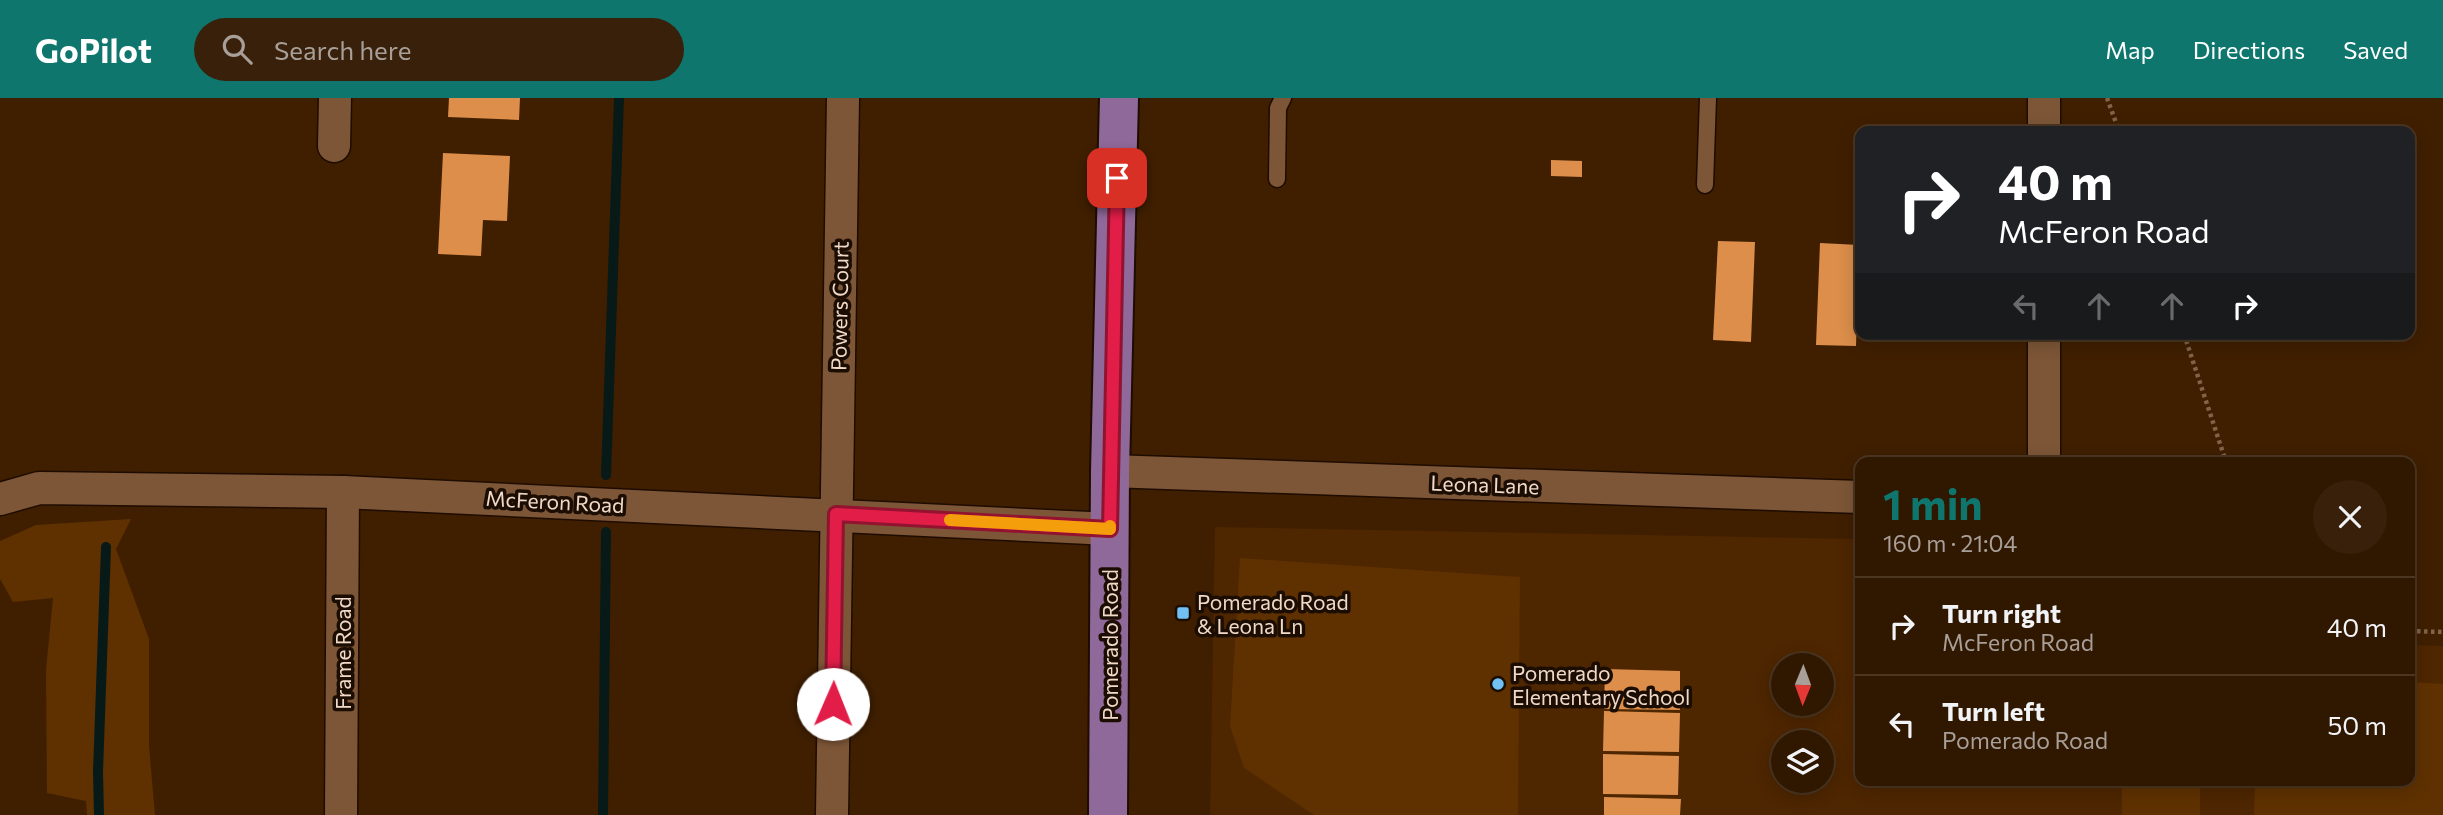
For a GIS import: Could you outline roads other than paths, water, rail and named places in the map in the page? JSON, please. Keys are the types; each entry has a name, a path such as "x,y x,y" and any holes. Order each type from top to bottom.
{"main road":[{"name":"Pomerado Road","path":"1108,815 1110,471 1119,98"}],"street":[{"path":"334,146 335,98"},
{"name":"Powers Court","path":"832,815 843,98"},
{"path":"2044,98 2044,126"},
{"path":"2044,340 2044,457"},
{"name":"Leona Lane","path":"1110,471 1855,497"},
{"name":"McFeron Road","path":"0,499 39,488 344,492 1110,529"},
{"name":"Frame Road","path":"341,815 344,492"}],"lane":[{"path":"1276,179 1278,107 1283,98"},
{"path":"1705,185 1708,98"}],"waterway":[{"path":"606,475 619,98"},
{"path":"603,815 606,532"},
{"path":"99,815 98,772 106,547"}],"place":[{"name":"Pomerado Road & Leona Ln","path":"1183,613"},
{"name":"Pomerado Elementary School","path":"1498,684"}]}
